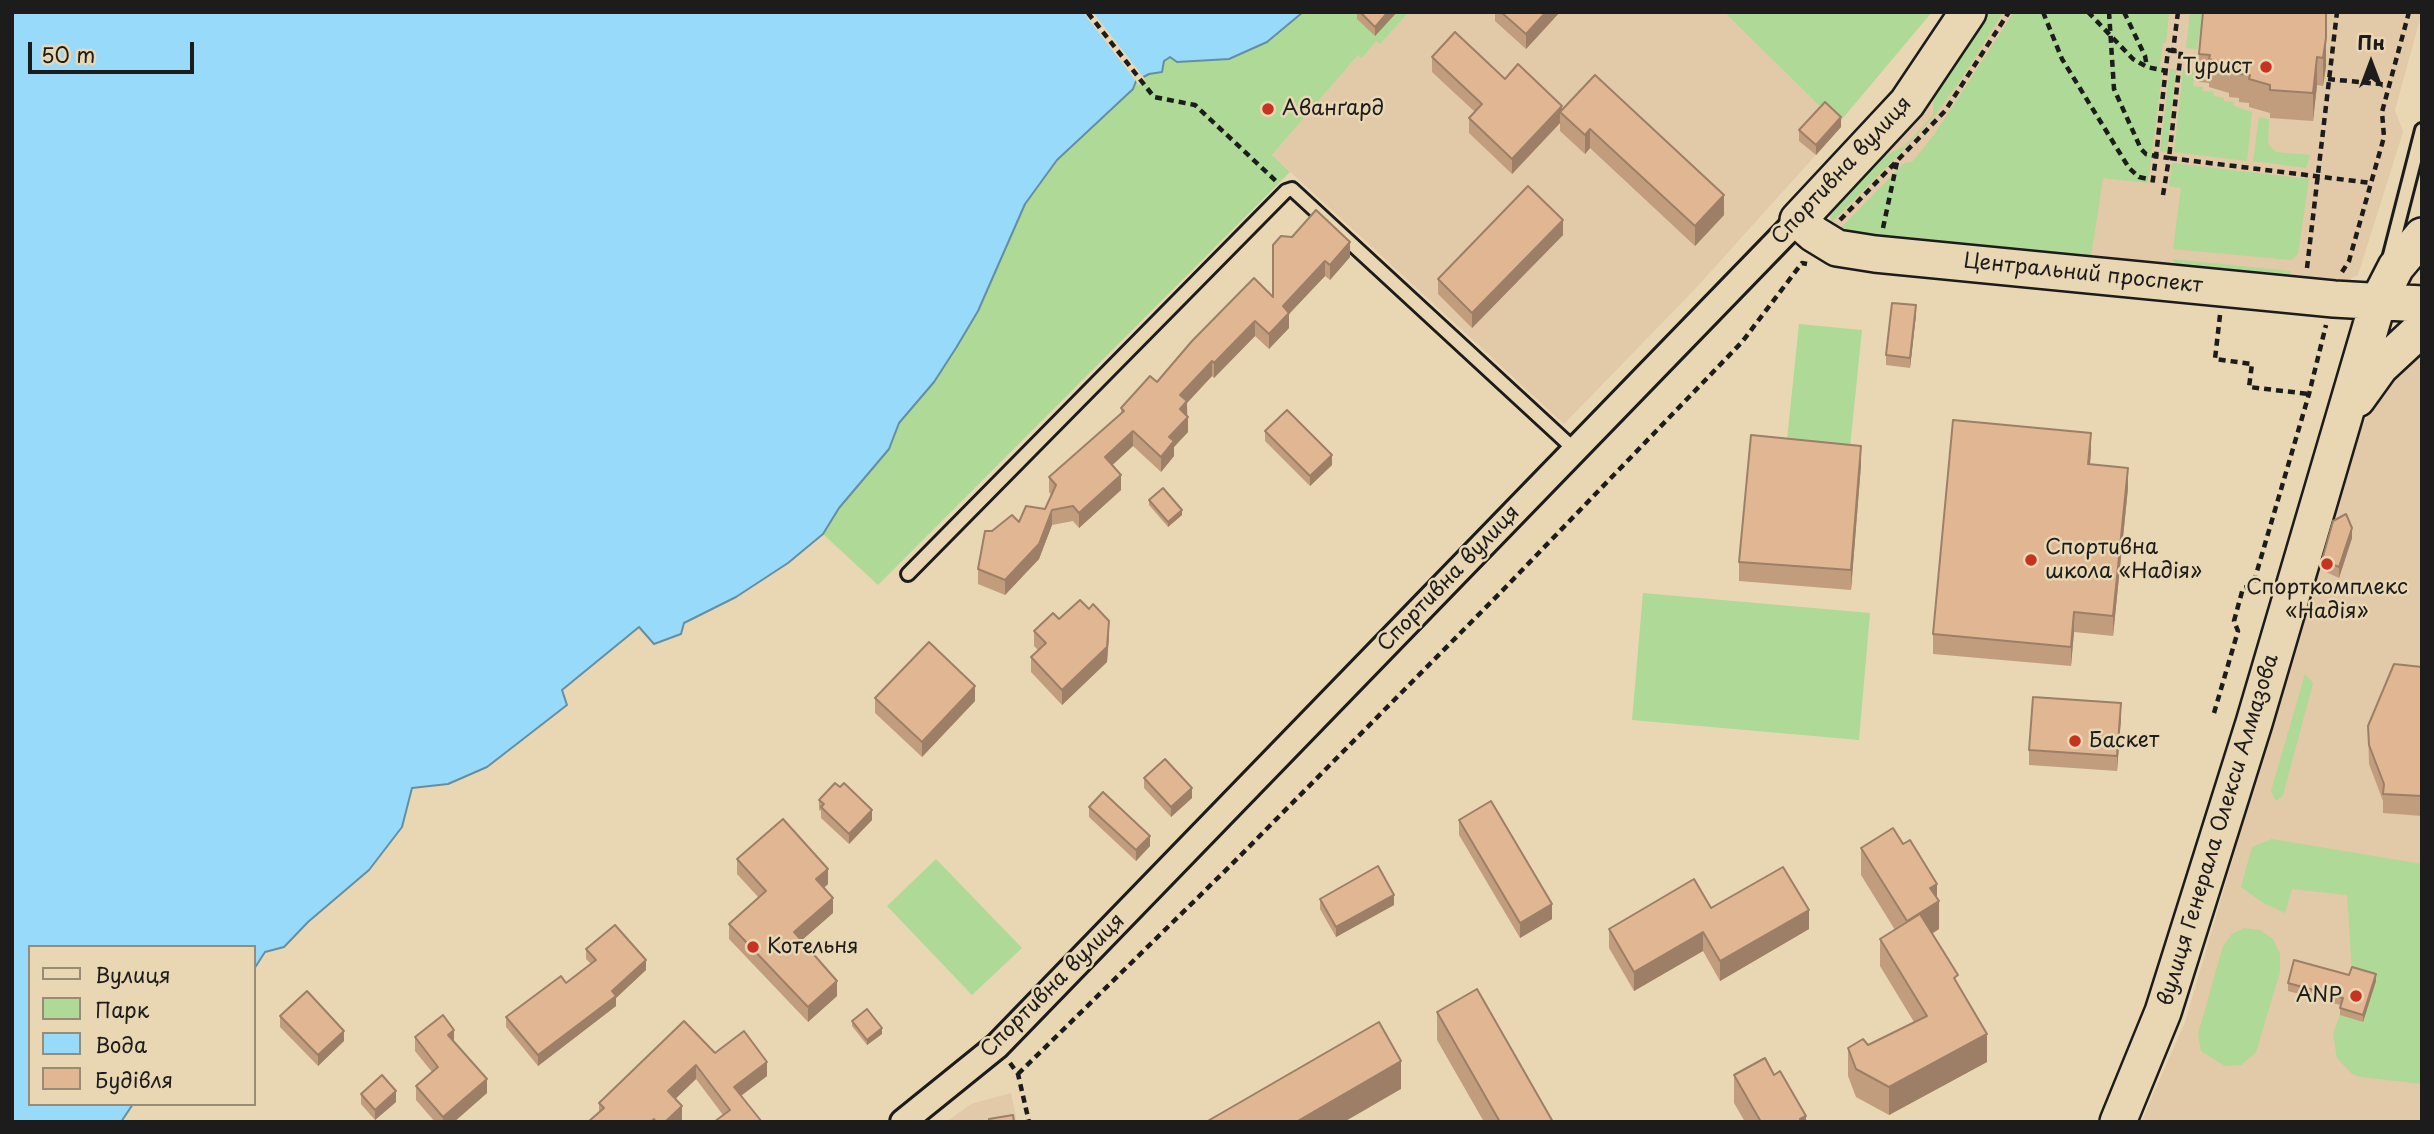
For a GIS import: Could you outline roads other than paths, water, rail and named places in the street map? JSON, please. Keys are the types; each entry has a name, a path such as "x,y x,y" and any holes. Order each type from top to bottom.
{"main road":[{"name":"Спортивна вулиця","path":"1798,220 1907,103 1968,12"},
{"name":"Центральний проспект","path":"1798,220 1837,248 1856,251 2378,302 2422,304"},
{"path":"2378,302 2396,267 2422,236"},
{"name":"вулиця Генерала Олекси Алмазова","path":"2118,1122 2163,1012 2254,723 2378,302"},
{"path":"2340,426 2380,367 2422,328"}],"street":[{"name":"Спортивна вулиця","path":"903,1122 997,1046 1798,220"}],"lane":[{"name":"вулиця Генерала Олекси Алмазова","path":"2378,302 2422,131"},
{"path":"908,574 1286,191 1292,189 1574,449"}],"water":[{"path":"12,12 1303,12 1267,42 1229,59 1177,62 1170,57 1164,61 1162,72 1149,74 1136,81 1133,89 1057,160 1025,204 978,311 956,348 934,382 899,423 889,449 839,508 823,534 788,563 736,597 684,623 681,634 654,644 639,627 562,690 567,705 487,767 448,784 412,788 402,827 369,870 308,922 284,947 265,952 256,966 256,945 28,945 28,1106 132,1106 121,1122 12,1122"}],"place":[{"name":"Турист","path":"2266,67"},
{"name":"Аванґард","path":"1268,109"},
{"name":"Спортивна школа «Надія»","path":"2031,560"},
{"name":"Спорткомплекс «Надія»","path":"2327,564"},
{"name":"Баскет","path":"2075,741"},
{"name":"Котельня","path":"753,947"},
{"name":"ANP","path":"2356,996"}]}
